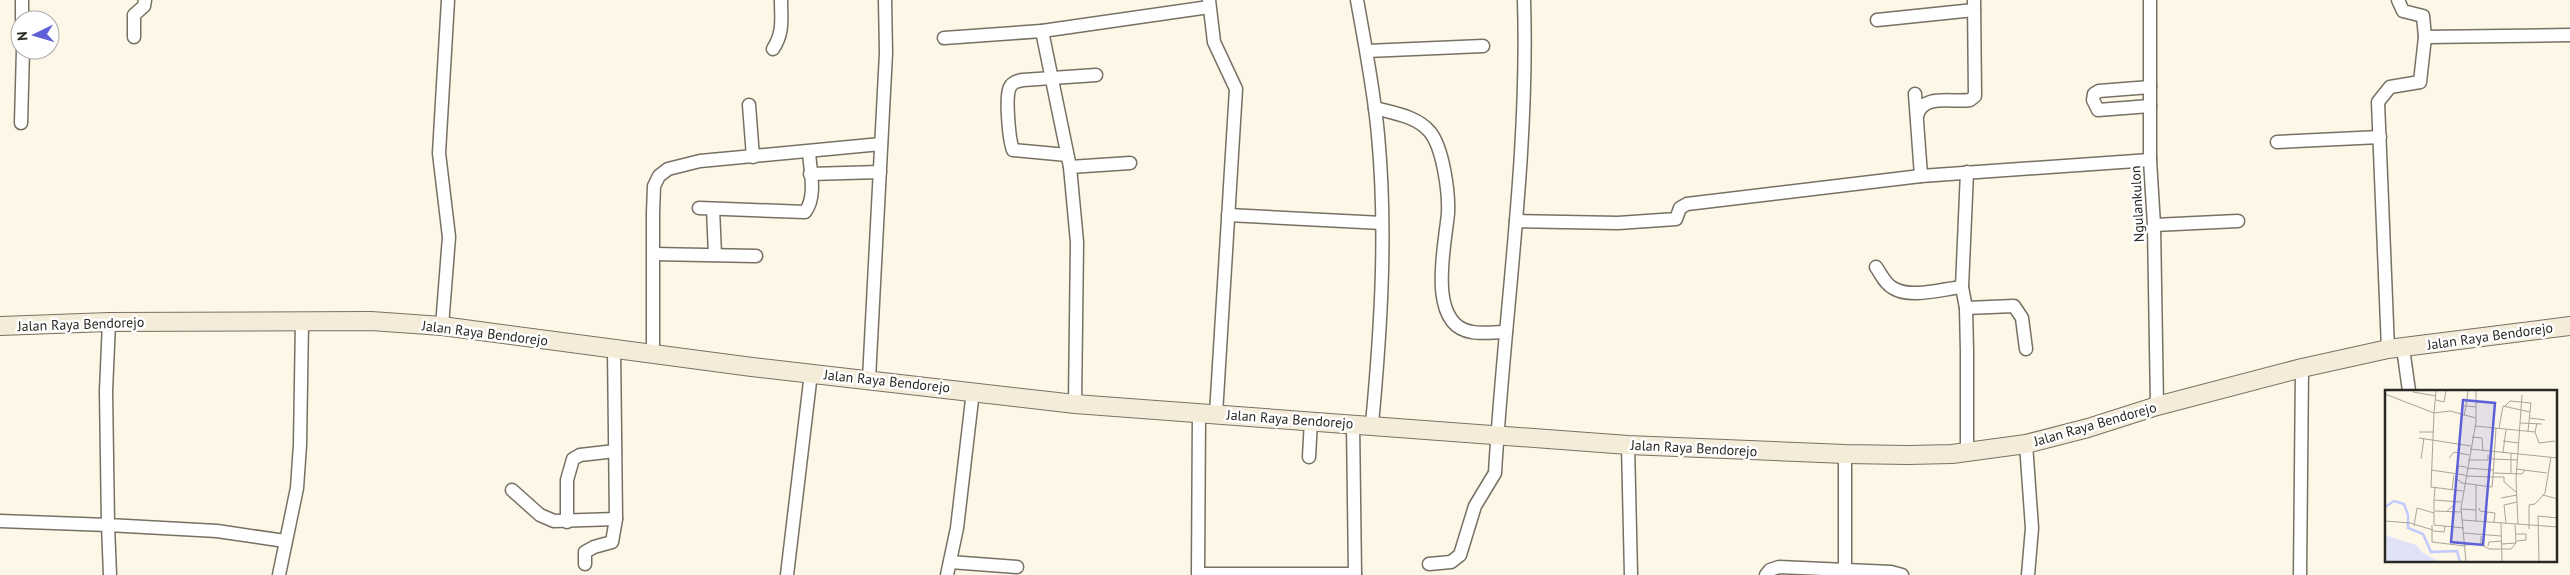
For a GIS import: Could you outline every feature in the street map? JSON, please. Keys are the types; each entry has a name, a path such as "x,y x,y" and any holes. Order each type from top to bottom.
{"main road":[{"name":"Jalan Raya Bendorejo","path":"0,326 109,322 371,321 442,326 653,354 1075,404 1628,444 1845,454 1946,454 2026,444 2088,428 2157,406 2302,368 2396,349 2570,326"}],"street":[{"path":"134,37 134,15 144,6 145,0"},
{"path":"442,326 449,237 439,153 448,0"},
{"path":"773,49 780,38 782,27 781,0"},
{"path":"869,379 886,53 884,0"},
{"path":"1357,0 1375,108 1382,222 1378,364 1372,424"},
{"path":"1429,564 1450,562 1460,556 1475,506 1495,473 1523,114 1524,0"},
{"name":"Ngulankulon","path":"2150,0 2150,160 2154,225 2157,406"},
{"path":"2398,0 2403,11 2423,16 2426,37 2420,82 2390,87 2378,102 2396,349 2409,390"},
{"path":"944,38 1042,31 1209,3 1218,53 1236,89 1228,215 1207,414 1198,574 1355,575 1353,423"},
{"path":"1877,20 1974,5 1975,96 1970,100 1929,102 1921,107 1916,116"},
{"path":"1042,31 1068,161 1077,242 1075,404"},
{"path":"2426,37 2570,35"},
{"path":"1367,51 1483,46"},
{"path":"20,124 23,60"},
{"path":"1096,75 1050,77 1014,82 1009,89 1012,148 1017,152 1068,161 1130,163"},
{"path":"2150,87 2099,91 2094,94 2092,100 2098,110 2150,106"},
{"path":"1915,94 1921,176"},
{"path":"749,105 753,157"},
{"path":"1375,108 1407,117 1422,125 1431,133 1444,166 1448,210 1440,272 1443,298 1453,321 1471,332 1506,332"},
{"path":"2277,142 2380,137"},
{"path":"653,354 654,186 659,176 668,169 700,161 881,144"},
{"path":"699,208 805,212 810,206 809,152"},
{"path":"1516,221 1667,222 1676,219 1680,208 1687,204 1921,176 2150,160"},
{"path":"810,174 880,172"},
{"path":"1966,172 1962,287 1966,308 1967,451"},
{"path":"713,209 715,255"},
{"path":"1228,215 1382,222"},
{"path":"2154,225 2238,221"},
{"path":"654,254 756,256"},
{"path":"1876,267 1891,288 1901,292 1916,293 1962,287"},
{"path":"1966,308 2014,306 2022,318 2026,348"},
{"path":"279,575 297,488 302,321"},
{"path":"109,322 106,390 110,575"},
{"path":"585,564 585,552 594,547 612,542 616,519 614,349"},
{"path":"2300,575 2302,368"},
{"path":"787,575 811,373"},
{"path":"973,391 957,528 948,569 1017,567"},
{"path":"1309,458 1311,420"},
{"path":"1628,444 1630,575"},
{"path":"2026,444 2032,528 2028,575"},
{"path":"567,522 567,480 573,459 580,455 615,451"},
{"path":"1845,454 1845,573"},
{"path":"512,490 540,515 554,522 616,519"},
{"path":"0,521 217,532 285,541"},
{"path":"1766,575 1770,570 1780,567 1845,573 1902,575"}]}
